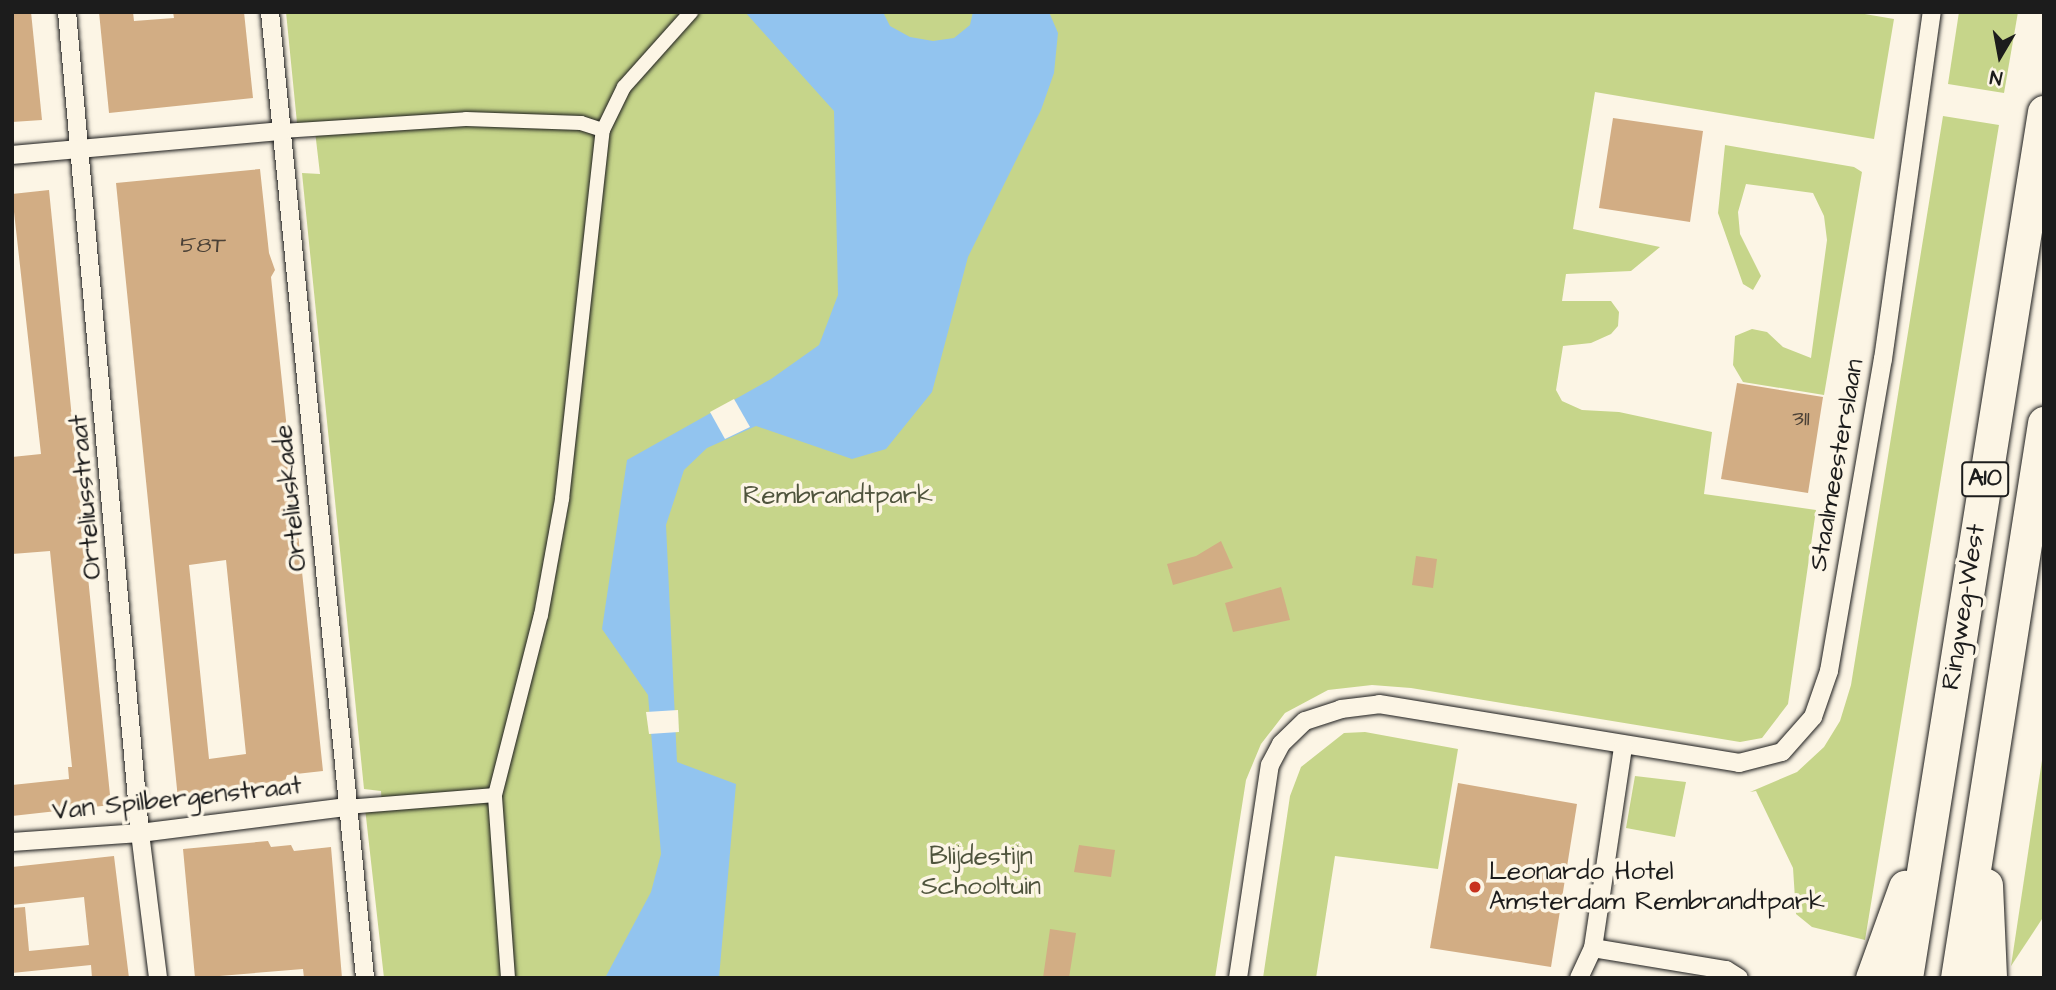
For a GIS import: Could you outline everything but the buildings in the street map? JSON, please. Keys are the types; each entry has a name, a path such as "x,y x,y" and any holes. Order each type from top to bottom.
{"highway":[{"name":"Ringweg-West","path":"1906,978 2041,128"},
{"name":"Ringweg-West","path":"1957,978 2044,423"},
{"name":"A10","path":"1983,809 1990,978"},
{"name":"A10","path":"1872,978 1931,815"}],"street":[{"name":"Orteliusstraat","path":"67,12 83,148 140,833 158,978"},
{"name":"Orteliuskade","path":"270,12 365,978"},
{"path":"508,978 495,795 541,615 562,499 603,130 624,88 691,12"},
{"name":"Staalmeesterslaan","path":"1238,978 1270,765 1281,744 1305,721 1341,709 1379,704 1623,747 1754,762 1782,752 1813,717 1829,671 1883,359 1932,12"},
{"path":"12,155 282,131 466,119 582,123 603,130"},
{"path":"1579,978 1593,948 1623,747"},
{"path":"347,807 495,795"},
{"name":"Van Spilbergenstraat","path":"12,842 140,833 347,807"},
{"path":"1593,948 1726,970 1739,978"}],"green space":[{"name":"Rembrandtpark","path":"286,12 1853,12 1894,19 1874,139 1595,92 1573,229 1660,247 1631,271 1566,274 1562,301 1611,301 1619,312 1618,326 1611,334 1591,343 1563,346 1556,390 1562,401 1582,410 1619,412 1712,432 1704,494 1816,510 1788,704 1762,738 1740,742 1411,688 1372,685 1328,690 1285,713 1261,744 1246,780 1215,978 384,978 365,808 382,807 381,791 364,789 302,173 320,174 315,131 298,133"},
{"path":"1959,12 2018,12 2004,93 1948,84"},
{"path":"1943,116 1999,125 1865,940 1812,927 1796,914 1793,868 1756,791 1750,792 1797,772 1824,747 1840,721 1851,685"},
{"path":"1725,145 1854,167 1862,172 1824,395 1743,382 1733,365 1735,336 1752,329 1767,332 1783,347 1811,358 1827,240 1824,216 1813,193 1746,184 1738,212 1740,234 1761,276 1753,290 1743,284 1718,213"},
{"path":"1365,732 1458,749 1438,869 1335,856 1316,978 1263,978 1290,796 1301,767 1344,733"},
{"path":"2044,747 2044,916 2011,966"},
{"path":"1635,776 1686,782 1675,837 1626,828"}],"water":[{"path":"745,12 883,12 890,26 910,37 933,41 954,38 970,25 973,12 1049,12 1058,33 1054,73 1041,110 968,257 932,392 886,449 852,459 756,426 707,448 684,470 666,525 677,762 736,784 719,978 605,978 651,892 661,854 648,695 602,629 627,460 771,379 819,345 838,295 834,111"}],"pier":[{"path":"734,399 750,427 725,439 710,412"},
{"path":"678,710 679,732 649,734 646,712"}],"place":[{"name":"Leonardo Hotel Amsterdam Rembrandtpark","path":"1475,887"}],"park label":[{"name":"Blijdestijn Schooltuin","path":"981,872"}]}
